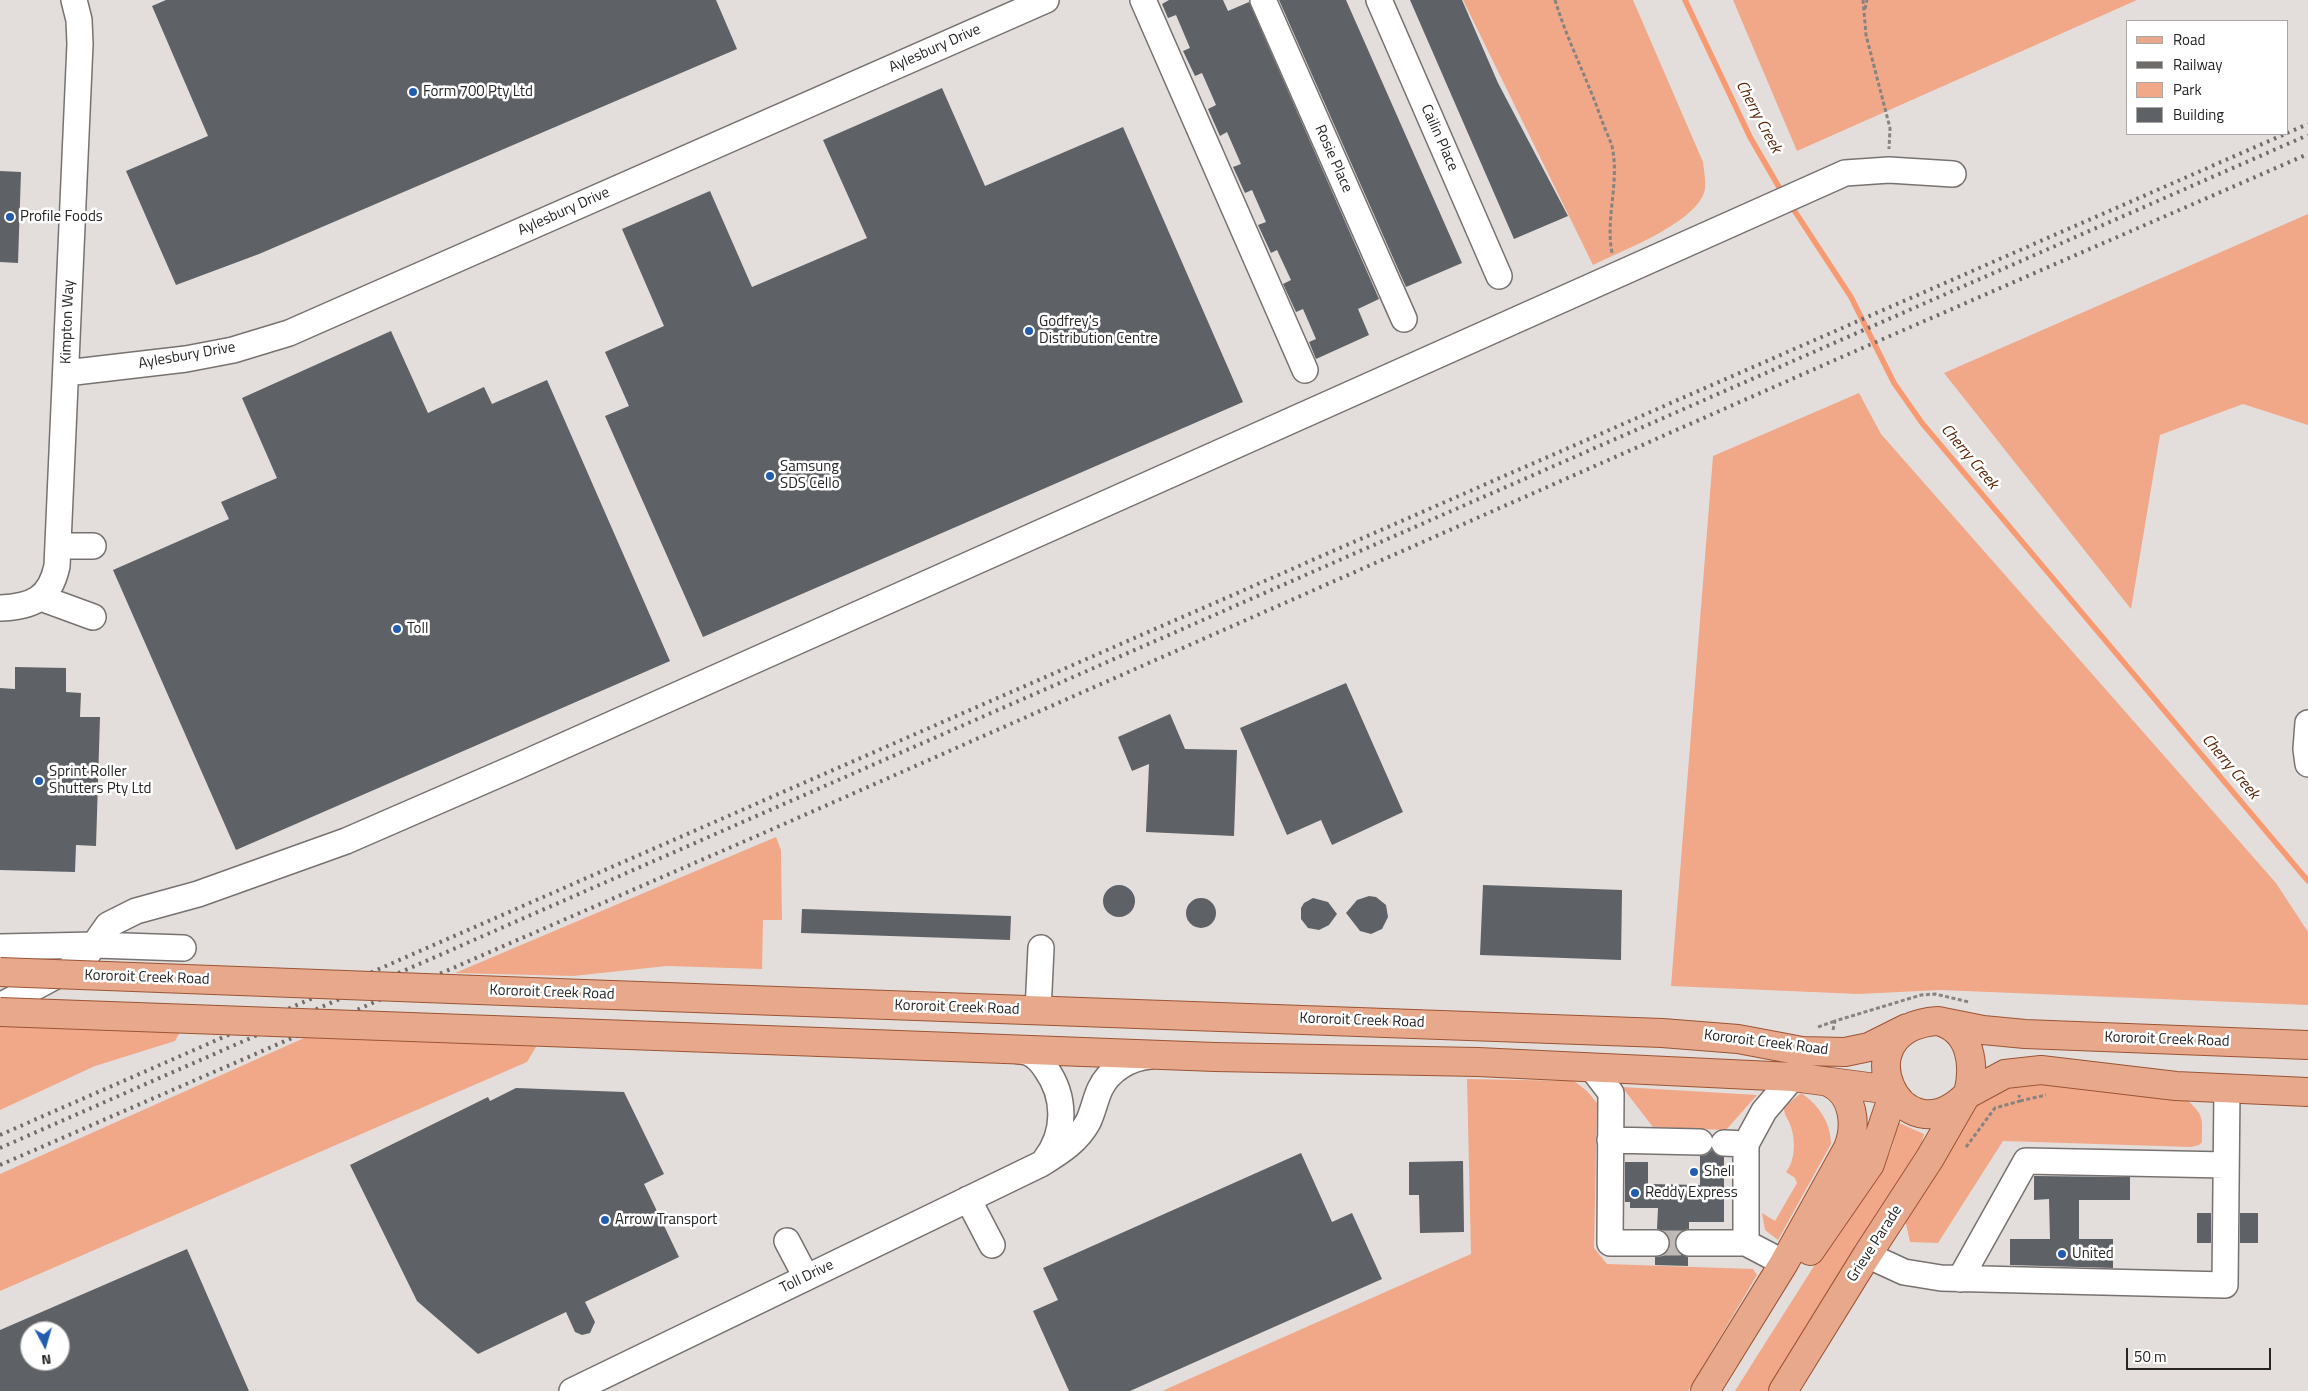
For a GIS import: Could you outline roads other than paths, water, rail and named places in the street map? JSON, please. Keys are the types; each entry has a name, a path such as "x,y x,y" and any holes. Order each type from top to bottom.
{"main road":[{"name":"Kororoit Creek Road","path":"0,972 1662,1033 1730,1038 1802,1050 1829,1052 1861,1049 1907,1028"},
{"name":"Kororoit Creek Road","path":"0,1012 1178,1055 1478,1062 1793,1077 1892,1093"},
{"name":"Kororoit Creek Road","path":"1938,1021 1983,1030 2025,1034 2308,1045"},
{"path":"1966,1096 1972,1068 1968,1048 1954,1028 1938,1021 1907,1028 1895,1041 1887,1059 1887,1078 1892,1093 1908,1109 1926,1113 1948,1108 1989,1082 2013,1072 2048,1070 2130,1082 2227,1089 2308,1092"},
{"path":"1722,1391 1791,1267 1852,1136 1852,1117 1847,1101 1838,1088 1828,1082"},
{"path":"1705,1391 1791,1267 1827,1224 1870,1164 1892,1093"},
{"name":"Grieve Parade","path":"1783,1391 1867,1255 1930,1158 1966,1096"}],"street":[{"name":"Kimpton Way","path":"41,598 55,578 58,546 80,44 79,20 74,0"},
{"name":"Aylesbury Drive","path":"66,373 186,359 234,350 289,333 1046,0"},
{"path":"1143,0 1305,370"},
{"name":"Rosie Place","path":"1263,0 1404,319"},
{"name":"Cailin Place","path":"1378,0 1499,276"},
{"path":"0,1006 82,962 96,945 108,925 136,911 198,894 346,841 980,561 1845,174 1889,170 1953,174"},
{"path":"58,546 93,546"},
{"path":"0,608 28,604 41,598 93,617"},
{"path":"2308,723 2306,749 2308,764"},
{"path":"0,948 96,945 183,948"},
{"path":"1038,1011 1041,948"},
{"path":"1007,1049 1029,1052 1051,1076 1058,1094 1061,1111 1058,1140 1042,1164"},
{"name":"Toll Drive","path":"572,1391 1042,1164 1066,1148 1078,1137 1088,1121 1100,1090 1107,1078 1118,1068 1136,1058 1178,1055"},
{"path":"1591,1067 1611,1093 1610,1243 1656,1243"},
{"path":"1610,1140 1723,1143 1764,1111 1793,1077"},
{"path":"1867,1255 1904,1272 1960,1279 2225,1285 2227,1089"},
{"path":"1723,1143 1746,1243"},
{"path":"1960,1279 2026,1160 2226,1165"},
{"path":"968,1199 992,1245"},
{"path":"786,1240 806,1277"},
{"path":"1689,1243 1746,1243 1791,1267"}],"waterway":[{"name":"Cherry Creek","path":"1685,0 1750,137 1783,194"},
{"name":"Cherry Creek","path":"1790,204 1851,297 1894,383 1922,423 2308,881"}],"tunnel":[{"path":"1656,1243 1689,1243"}],"railway":[{"path":"2288,133 2308,124"},
{"path":"0,1135 2283,135"},
{"path":"0,1148 2308,135"},
{"path":"0,1165 775,828 1844,356 2308,154"}],"place":[{"name":"Form 700 Pty Ltd","path":"413,92"},
{"name":"Profile Foods","path":"10,217"},
{"name":"Godfrey's Distribution Centre","path":"1029,331"},
{"name":"Samsung SDS Cello","path":"770,476"},
{"name":"Toll","path":"397,629"},
{"name":"Sprint Roller Shutters Pty Ltd","path":"39,781"},
{"name":"Shell","path":"1694,1172"},
{"name":"Reddy Express","path":"1635,1193"},
{"name":"Arrow Transport","path":"605,1220"},
{"name":"United","path":"2062,1254"}]}
